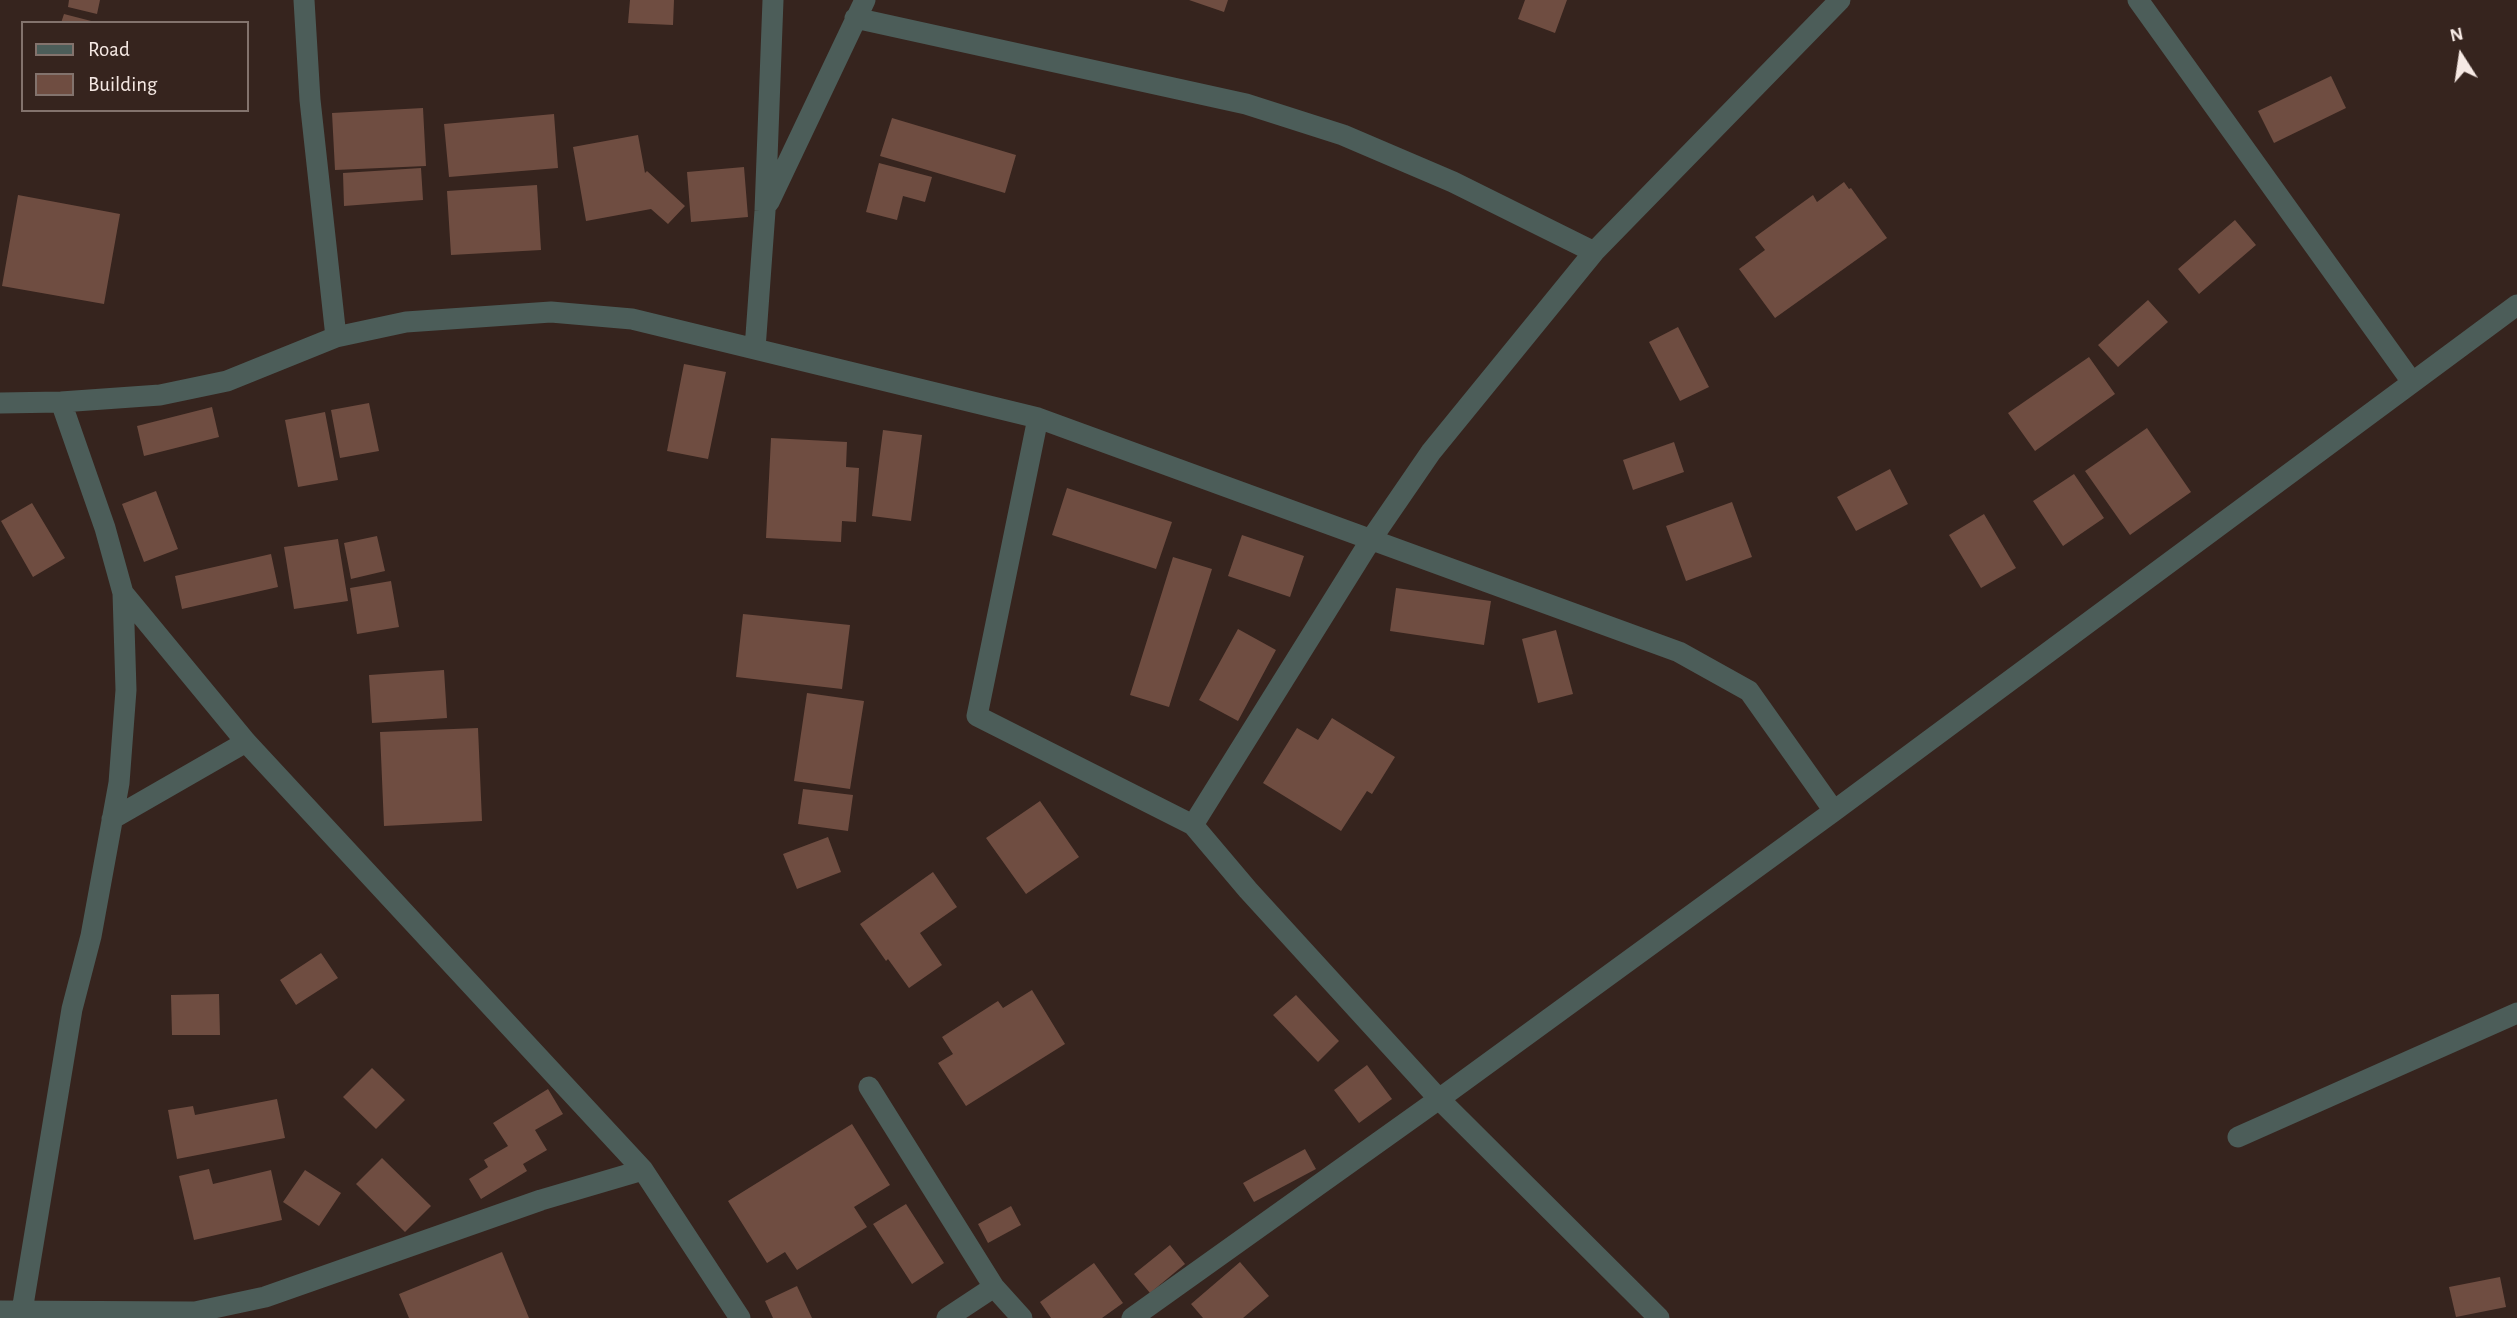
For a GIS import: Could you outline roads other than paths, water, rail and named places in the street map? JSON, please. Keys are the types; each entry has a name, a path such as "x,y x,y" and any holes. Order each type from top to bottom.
{"street":[{"path":"304,0 310,100 336,337"},
{"path":"755,349 765,211 773,0"},
{"path":"1193,825 1372,538 1431,452 1594,251 1840,0"},
{"path":"2138,0 2412,382"},
{"path":"765,211 860,9 1246,104 1343,135 1453,182 1594,251"},
{"path":"1132,1318 1439,1099 1834,811 2517,304"},
{"path":"0,402 61,402 160,395 227,381 336,337 406,322 551,312 632,319 1038,418 1679,652 1749,691 1834,811"},
{"path":"22,1311 72,1009 91,936 119,783 126,690 123,593 105,528 61,402"},
{"path":"1038,418 977,716 1193,825 1248,890 1439,1099 1659,1318"},
{"path":"123,593 246,741 643,1170 740,1318"},
{"path":"112,819 246,741"},
{"path":"2238,1137 2517,1013"},
{"path":"869,1087 994,1287 1022,1318"},
{"path":"0,1311 195,1312 265,1297 541,1200 643,1170"},
{"path":"947,1318 994,1287"}]}
